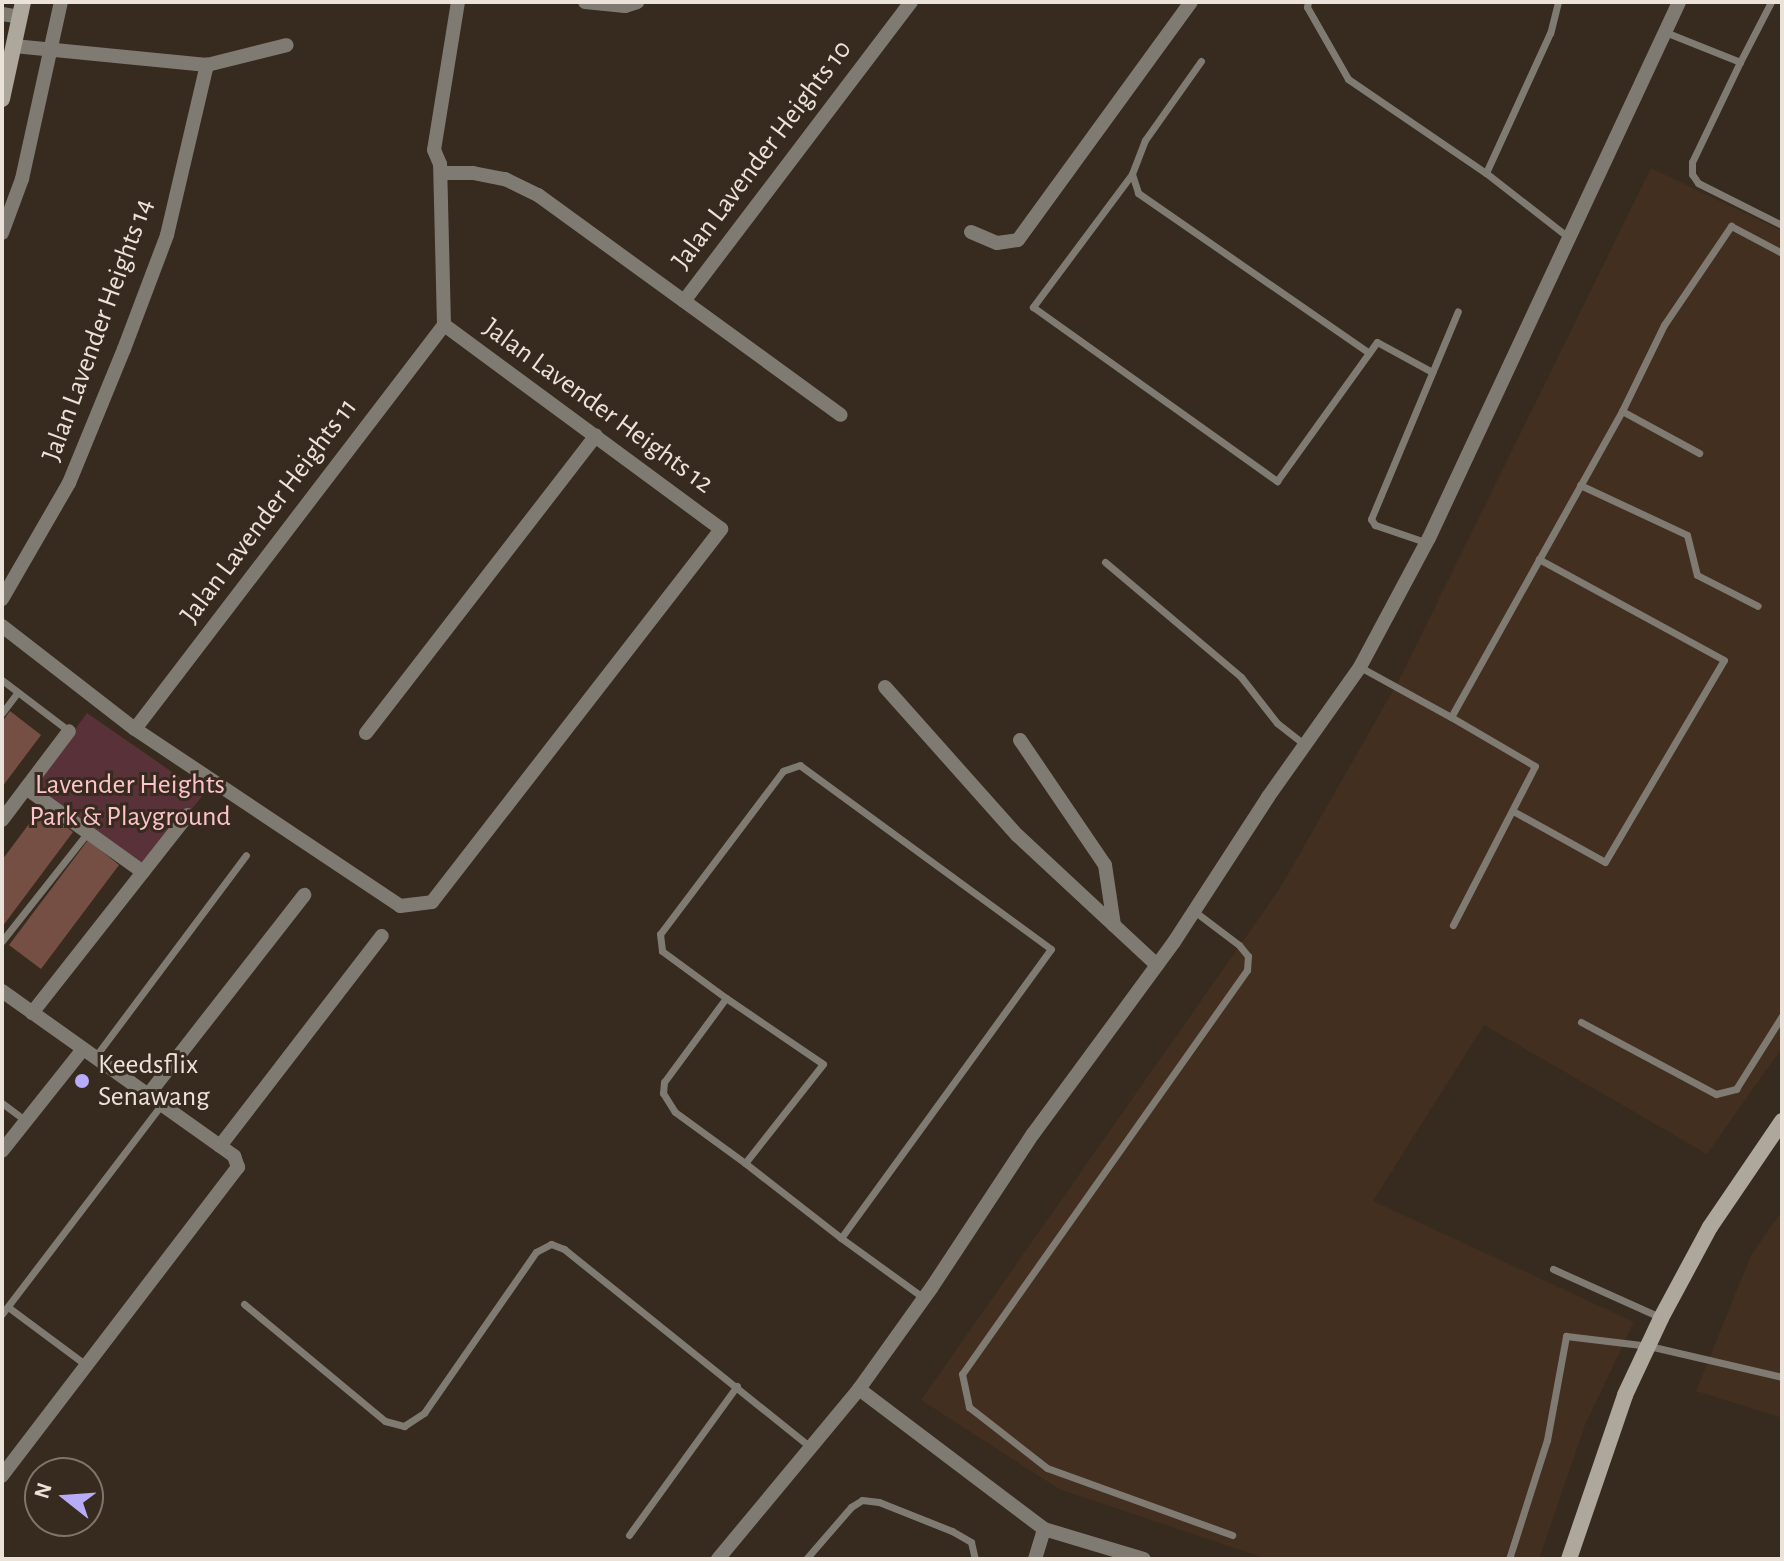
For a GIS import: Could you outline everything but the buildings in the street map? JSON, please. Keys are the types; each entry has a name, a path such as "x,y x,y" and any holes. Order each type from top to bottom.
{"street":[{"path":"2,233 22,179 61,2"},
{"path":"444,325 441,173 434,150 458,2"},
{"path":"585,2 625,6 637,2"},
{"name":"Jalan Lavender Heights 10","path":"684,301 911,2"},
{"path":"971,232 997,243 1018,240 1191,2"},
{"path":"718,1559 859,1389 924,1298 1033,1134 1157,965 1360,667 1425,542 1679,2"},
{"path":"2,14 22,10 2,99"},
{"path":"14,46 48,52 207,65 287,45"},
{"name":"Jalan Lavender Heights 14","path":"2,599 69,483 124,349 167,235 207,65"},
{"path":"441,173 473,173 505,179 538,195 841,415"},
{"name":"Jalan Lavender Heights 12","path":"135,729 400,906 432,902 721,529 444,325"},
{"name":"Jalan Lavender Heights 11","path":"135,729 444,325"},
{"path":"366,733 596,435"},
{"path":"2,626 135,729"},
{"path":"885,687 1017,835 1157,965"},
{"path":"2,820 69,731"},
{"path":"1020,740 1105,865 1114,925"},
{"path":"26,788 143,872"},
{"path":"32,1013 188,815"},
{"path":"148,1095 304,895"},
{"path":"220,1146 382,936"},
{"path":"2,991 220,1146 237,1161 238,1167 2,1476"},
{"path":"2,1151 89,1053"},
{"path":"1569,1559 1625,1395 1661,1318 1710,1227 1782,1121"},
{"path":"859,1389 1044,1529 1144,1559"},
{"path":"1035,1559 1044,1529"}],"lane":[{"path":"1308,2 1307,7 1348,79 1486,173 1568,237"},
{"path":"1486,173 1550,33 1558,2"},
{"path":"1771,2 1692,162 1692,174 1698,183 1782,225"},
{"path":"1665,32 1740,62"},
{"path":"1201,61 1145,140 1132,174 1033,307 1277,481 1377,342 1432,372"},
{"path":"1132,174 1138,193 1369,353"},
{"path":"1451,717 1622,411 1664,325 1731,226 1782,253"},
{"path":"1425,542 1375,525 1371,519 1458,311"},
{"path":"1622,411 1699,453"},
{"path":"1580,485 1687,535 1697,575 1758,606"},
{"path":"1513,811 1605,862 1724,660 1539,559"},
{"path":"1105,562 1241,677 1277,723 1305,745"},
{"path":"1360,667 1535,766 1453,925"},
{"path":"2,680 69,731"},
{"path":"2,713 18,692"},
{"path":"745,1163 823,1064 662,951 660,934 783,771 800,765 1051,949 841,1238"},
{"path":"2,941 88,832"},
{"path":"89,1053 246,855"},
{"path":"1194,911 1239,945 1248,956 1247,970 962,1374 969,1407 1047,1468 1232,1535"},
{"path":"726,998 664,1082 663,1093 675,1112 924,1298"},
{"path":"1581,1022 1716,1094 1736,1089 1782,1016"},
{"path":"2,1103 26,1121"},
{"path":"2,1314 162,1104"},
{"path":"244,1304 385,1421 404,1426 424,1413 536,1252 551,1244 564,1249 810,1448"},
{"path":"1553,1269 1661,1318"},
{"path":"8,1307 86,1365"},
{"path":"1509,1559 1547,1440 1566,1336 1649,1346 1782,1377"},
{"path":"629,1535 737,1386"},
{"path":"806,1559 862,1500 879,1502 952,1531 971,1542 975,1559"}],"shaded area":[{"path":"1651,168 1782,231 1782,1048 1707,1154 1484,1025 1373,1201 1634,1322 1585,1425 1539,1559 1267,1559 1059,1489 921,1400 1280,888 1399,680"},
{"path":"1782,1211 1782,1418 1696,1391 1751,1255"}],"green space":[{"name":"Lavender Heights Park & Playground","path":"87,713 204,794 143,869 32,788"}],"place":[{"name":"Keedsflix Senawang","path":"82,1081"}]}
